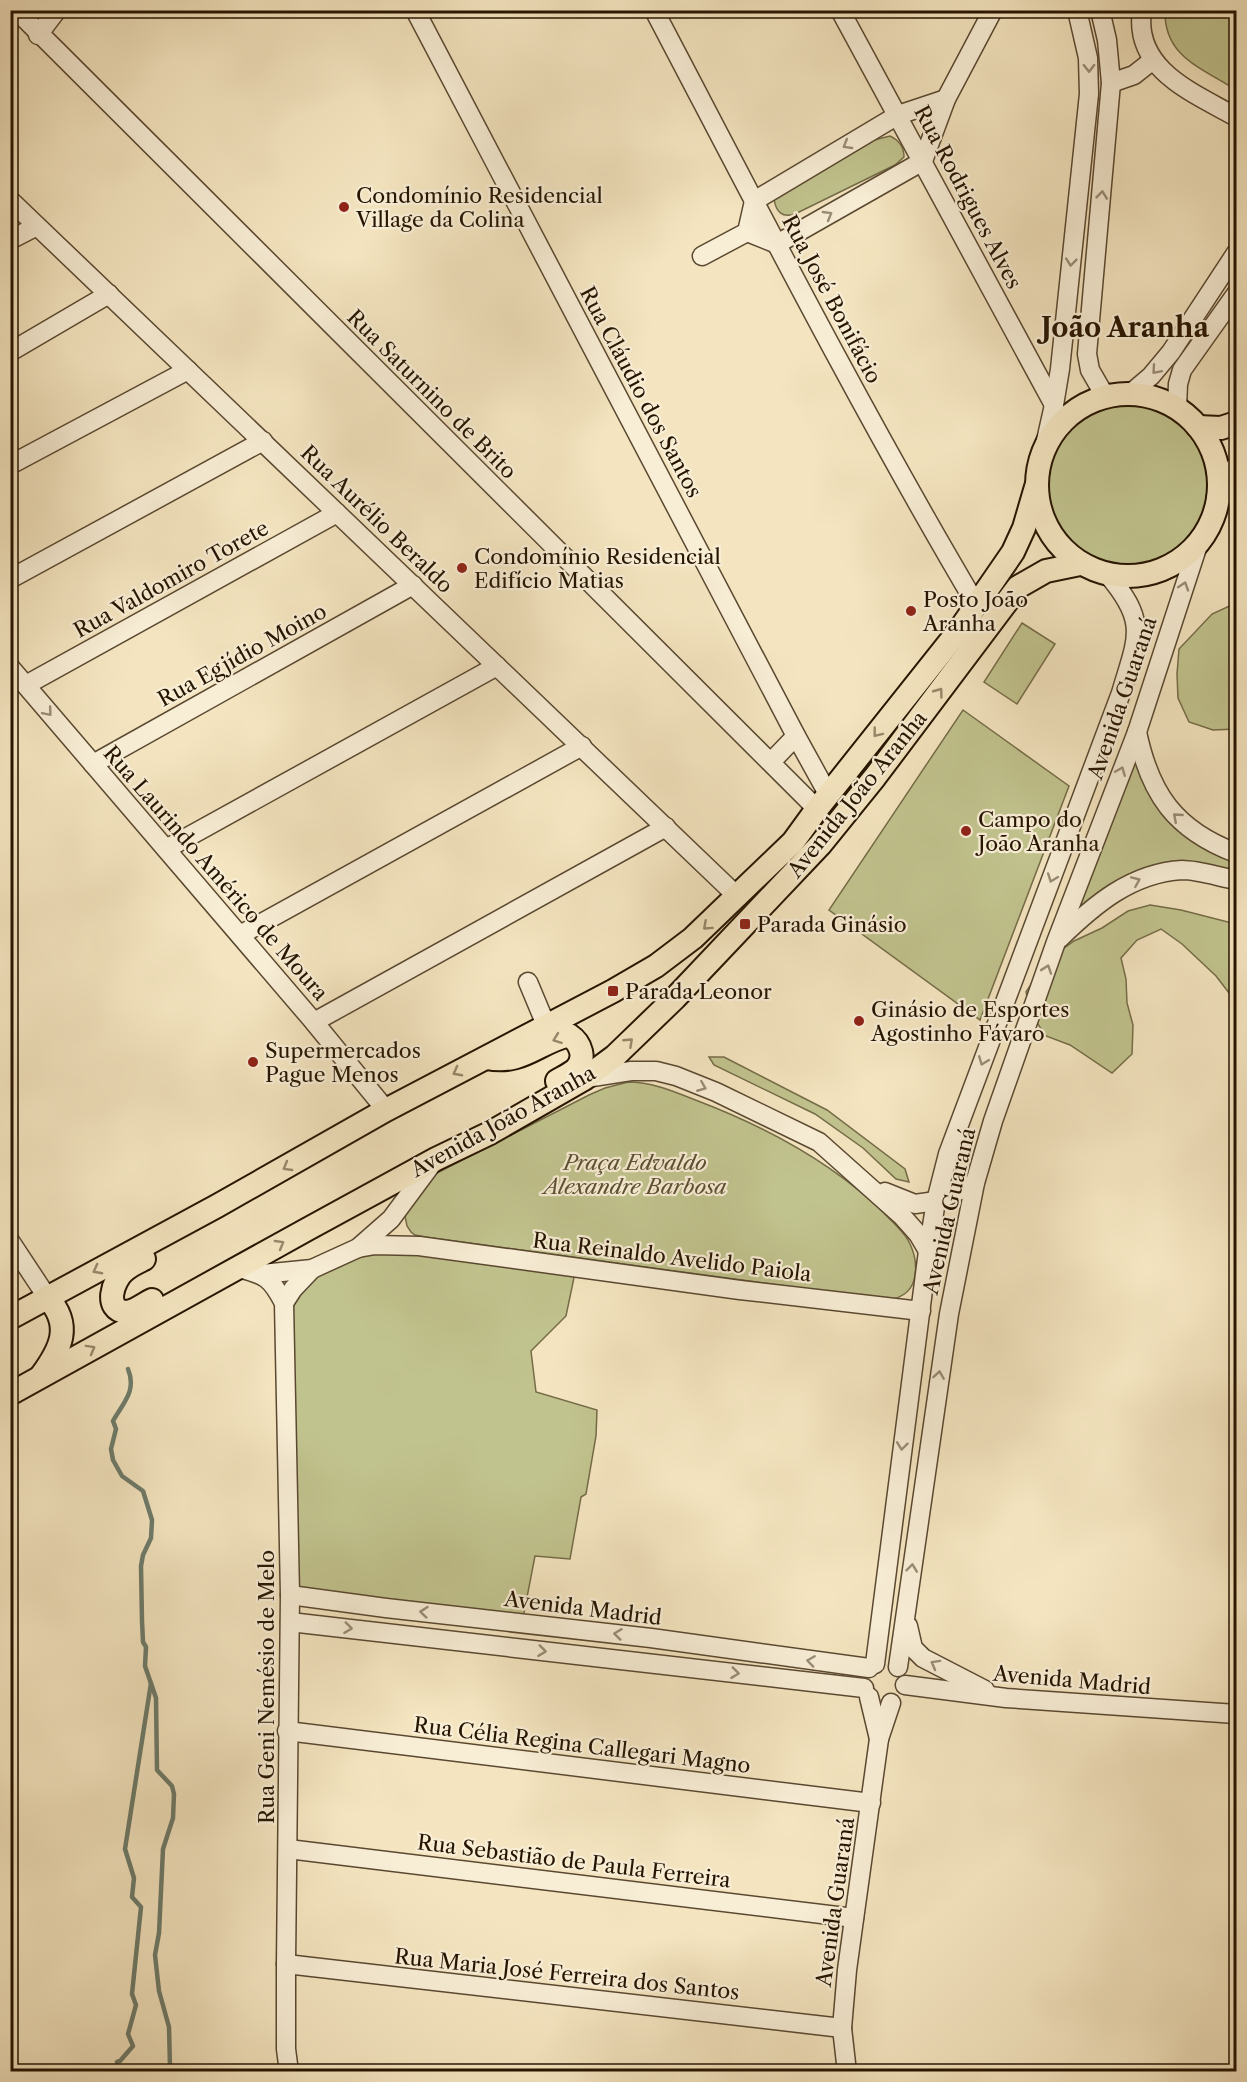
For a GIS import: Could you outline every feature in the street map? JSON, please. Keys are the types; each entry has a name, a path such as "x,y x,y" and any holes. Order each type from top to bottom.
{"main road":[{"path":"1218,500 1216,466 1211,449 1198,427 1177,408 1155,398 1131,393 1104,396 1070,414 1045,445 1038,465 1036,487 1044,525 1059,547 1080,564 1108,575 1133,577 1157,572 1179,561 1198,545 1211,524 1218,500 1236,469"},
{"path":"1198,427 1221,428 1236,423"},
{"name":"Avenida João Aranha","path":"10,1318 217,1206 386,1110 656,966 693,938 793,842 977,606 1013,552 1027,521 1036,487"},
{"name":"Avenida João Aranha","path":"10,1394 436,1160 490,1133 584,1079 615,1056 655,1019 805,863 875,777 1018,587 1046,571 1080,564"},
{"path":"484,1057 498,1060 517,1058 568,1035 581,1047 581,1058 574,1070 499,1114 493,1122 490,1133"},
{"path":"197,1290 177,1290 129,1312 116,1307 112,1301 111,1291 124,1270 206,1224 217,1206"},
{"path":"40,1377 53,1360 62,1334 60,1313 47,1297"}],"street":[{"name":"Rua Saturnino de Brito","path":"16,10 38,35 771,762 823,801"},
{"path":"38,35 57,10"},
{"name":"Rua Cláudio dos Santos","path":"415,10 796,736 823,801"},
{"name":"Rua José Bonifácio","path":"654,10 777,244 930,526 977,606"},
{"name":"Rua Rodrigues Alves","path":"840,10 1054,405"},
{"path":"747,232 777,244 923,161 946,99 993,10"},
{"path":"1045,445 1054,405 1089,94 1089,58 1077,10"},
{"path":"1100,10 1107,40 1111,83 1087,354 1093,376 1104,396"},
{"path":"1142,10 1140,30 1157,67 1185,87 1236,117"},
{"path":"1111,83 1134,75 1153,60"},
{"path":"702,256 747,232 754,201 898,115 946,99"},
{"name":"Rua Aurélio Beraldo","path":"10,200 738,897"},
{"path":"10,240 37,226"},
{"path":"1131,393 1151,376 1171,352 1236,253"},
{"path":"10,352 109,294"},
{"path":"1177,408 1178,384 1182,370 1236,294"},
{"path":"10,465 188,370"},
{"path":"10,579 263,441"},
{"name":"Rua Valdomiro Torete","path":"26,685 338,513"},
{"name":"Avenida Guaraná","path":"898,1667 949,1314 975,1184 993,1121 1056,942 1137,732 1198,545"},
{"name":"Avenida Guaraná","path":"872,1666 936,1201 953,1138 1106,734 1134,651 1137,635 1136,622 1124,593 1108,575"},
{"name":"Rua Egjídio Moino","path":"93,764 413,585"},
{"path":"166,849 497,666"},
{"name":"Rua Laurindo Américo de Moura","path":"10,667 314,1022 386,1110"},
{"path":"1137,732 1149,777 1170,811 1197,834 1236,853"},
{"path":"771,762 796,736"},
{"path":"240,935 582,746"},
{"path":"314,1022 666,827"},
{"path":"1056,942 1088,910 1106,897 1128,884 1155,874 1184,870 1236,880"},
{"path":"528,982 546,1025"},
{"path":"584,1079 631,1071 656,1071 676,1076 716,1092 819,1142 902,1216 918,1234 928,1251"},
{"path":"239,1268 262,1274 312,1269 358,1248 391,1219 436,1160"},
{"path":"869,1185 915,1204 936,1201 975,1184"},
{"path":"391,1219 404,1236 419,1246"},
{"path":"10,1242 47,1297"},
{"name":"Rua Reinaldo Avelido Paiola","path":"358,1248 375,1245 419,1246 740,1290 921,1311"},
{"path":"284,1303 293,1289 312,1269"},
{"path":"262,1274 276,1287 284,1303"},
{"name":"Rua Geni Nemésio de Melo","path":"284,1303 290,1595 286,1964 286,2049 289,2072"},
{"name":"Avenida Madrid","path":"290,1595 872,1666"},
{"path":"908,1597 909,1634 913,1648 923,1658 972,1684 1006,1698"},
{"path":"290,1622 866,1692"},
{"path":"887,1662 898,1667 902,1672 905,1685 903,1693 891,1703 875,1702 866,1692 864,1678 872,1666 887,1662"},
{"name":"Avenida Madrid","path":"905,1685 1006,1698 1236,1714"},
{"name":"Avenida Guaraná","path":"866,1692 879,1739"},
{"name":"Avenida Guaraná","path":"847,2072 842,2028 847,1970 879,1739 891,1703"},
{"name":"Rua Célia Regina Callegari Magno","path":"287,1731 871,1803"},
{"name":"Rua Sebastião de Paula Ferreira","path":"288,1849 854,1918"},
{"name":"Rua Maria José Ferreira dos Santos","path":"286,1964 842,2028"}],"green space":[{"path":"1165,11 1236,11 1236,90 1187,60 1178,50 1166,27"},
{"path":"890,136 902,147 904,154 904,157 895,165 795,214 787,215 778,211 774,199 874,140"},
{"path":"1129,403 1145,404 1160,409 1186,427 1204,453 1209,468 1209,500 1204,515 1186,541 1160,559 1145,564 1129,565 1113,564 1098,559 1072,541 1054,515 1049,500 1048,484 1049,468 1054,453 1072,427 1098,409 1113,404"},
{"path":"1236,603 1236,729 1213,730 1189,722 1178,698 1179,649 1212,614"},
{"path":"1022,623 1055,644 1017,704 984,682"},
{"name":"Campo do João Aranha","path":"963,710 1069,786 980,1020 829,910"},
{"path":"1134,757 1149,794 1159,810 1171,823 1199,844 1236,859 1236,875 1184,865 1074,914"},
{"path":"1150,905 1181,910 1236,924 1236,1002 1216,976 1182,944 1161,929 1137,940 1121,958 1126,979 1127,1003 1133,1025 1132,1054 1112,1073 1070,1045 1046,1036 1031,1014 1026,992 1040,971 1056,954 1074,941 1102,928 1128,911"},
{"path":"709,1057 724,1057 827,1110 905,1169 909,1182 896,1179 863,1148 815,1114 714,1065"},
{"name":"Praça Edvaldo Alexandre Barbosa","path":"628,1082 664,1088 748,1122 797,1147 842,1177 884,1213 908,1240 916,1266 912,1285 898,1298 888,1300 425,1237 411,1232 405,1216 408,1205 435,1174 589,1095"},
{"path":"358,1248 576,1268 566,1316 531,1351 536,1392 597,1410 596,1436 586,1494 581,1497 570,1559 535,1556 522,1623 290,1595 284,1303 312,1269"}],"waterway":[{"path":"128,1369 130,1390 113,1421 116,1429 111,1449 113,1460 122,1476 143,1491 152,1520 151,1538 143,1555 141,1566 143,1642 146,1647 145,1666 156,1698 157,1770 172,1786 174,1794 173,1818 163,1849 159,1933 155,1955 159,1991 169,2027 170,2067 175,2072"},
{"path":"119,2072 117,2062 133,2046 128,2034 136,2005 132,1994 141,1907 132,1897 134,1878 125,1849 151,1683"}],"place":[{"name":"Condomínio Residencial Village da Colina","path":"344,207"},
{"name":"Condomínio Residencial Edifício Matias","path":"462,568"},
{"name":"Posto João Aranha","path":"911,611"},
{"name":"Campo do João Aranha","path":"966,831"},
{"name":"Parada Ginásio","path":"745,924"},
{"name":"Parada Leonor","path":"613,991"},
{"name":"Ginásio de Esportes Agostinho Fávaro","path":"859,1021"},
{"name":"Supermercados Pague Menos","path":"253,1062"}],"district":[{"name":"João Aranha","path":"1125,327"}]}
